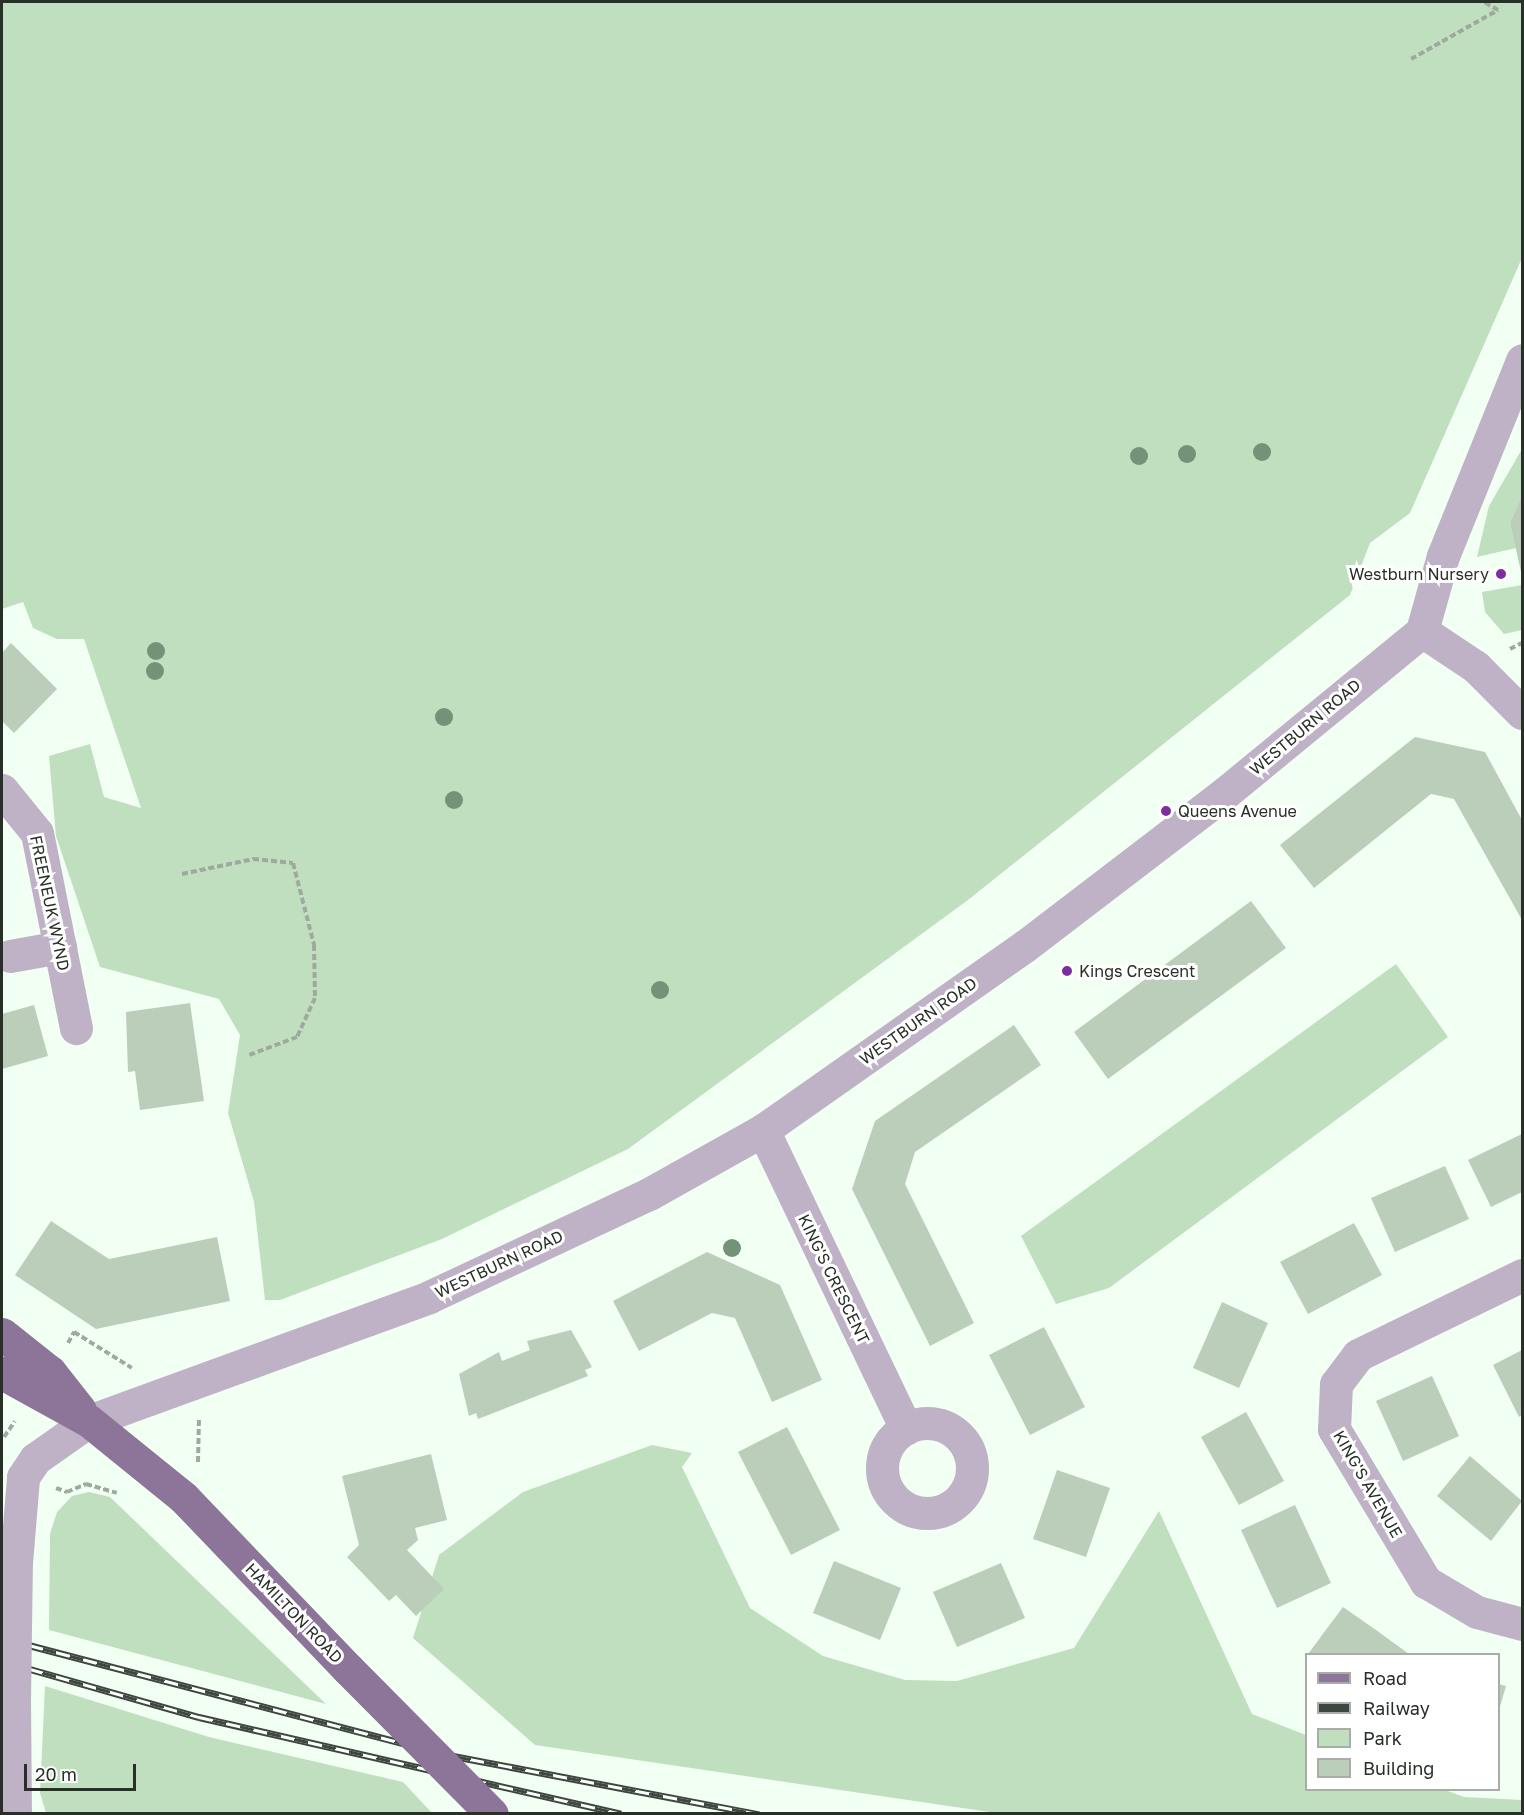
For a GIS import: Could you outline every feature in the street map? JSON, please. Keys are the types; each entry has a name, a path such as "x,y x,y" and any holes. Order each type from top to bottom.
{"main road":[{"name":"HAMILTON ROAD","path":"2,1334 50,1372 89,1421"},
{"name":"HAMILTON ROAD","path":"2,1373 89,1421 183,1497 348,1669 492,1814"}],"street":[{"path":"1522,360 1443,556 1422,631 1476,667 1522,713"},
{"name":"WESTBURN ROAD","path":"15,1814 16,1563 24,1477 35,1459 89,1421 429,1297 649,1194 764,1130 1025,946 1225,793 1422,631"},
{"name":"FREENEUK WYND","path":"2,789 37,833 76,1028"},
{"path":"10,956 60,947"},
{"name":"KING'S CRESCENT","path":"764,1130 906,1428"},
{"name":"KING'S AVENUE","path":"1522,1275 1358,1355 1335,1384 1334,1429 1426,1582 1477,1612 1522,1624"}],"path":[{"path":"1411,59 1498,10 1484,2"},
{"path":"1514,647 1522,643"},
{"path":"182,874 253,858 293,863 314,945 315,998 297,1037 249,1055"}],"green space":[{"path":"2,2 1522,2 1522,258 1410,513 1370,543 1350,595 968,900 628,1149 442,1239 280,1300 265,1300 254,1202 228,1113 240,1035 219,999 100,967 56,836 49,756 90,744 104,797 141,808 84,639 57,639 33,628 23,602 2,609"},
{"path":"1522,449 1522,495 1510,523 1516,548 1477,557 1489,506"},
{"path":"1522,585 1522,630 1504,634 1485,612 1482,592"},
{"path":"1396,964 1448,1037 1109,1288 1056,1304 1021,1236"},
{"path":"652,1445 692,1453 682,1467 750,1608 823,1656 905,1680 957,1681 1074,1648 1159,1511 1252,1714 1305,1735 1305,1791 1448,1791 1464,1797 1522,1800 1522,1813 1003,1814 535,1745 413,1638 439,1555 523,1492"},
{"path":"89,1492 110,1497 326,1704 49,1630 50,1534 57,1512 72,1496"},
{"path":"45,1686 209,1737 403,1782 432,1813 46,1813 40,1793"}],"building":[{"path":"1522,495 1522,576 1510,523"},
{"path":"11,643 57,689 14,733 2,721 2,653"},
{"path":"1415,737 1485,752 1522,820 1522,920 1454,799 1431,794 1314,888 1280,845"},
{"path":"1251,901 1286,948 1108,1079 1074,1032"},
{"path":"190,1003 204,1101 140,1110 135,1071 128,1072 126,1012"},
{"path":"34,1005 48,1056 2,1069 2,1014"},
{"path":"1014,1025 1041,1065 915,1152 905,1184 974,1323 930,1346 852,1189 875,1121"},
{"path":"1522,1134 1522,1192 1491,1207 1468,1160"},
{"path":"1445,1166 1469,1219 1395,1252 1371,1198"},
{"path":"51,1221 109,1259 217,1237 230,1301 96,1329 15,1275"},
{"path":"1354,1223 1382,1275 1308,1314 1280,1262"},
{"path":"707,1252 780,1285 822,1380 772,1402 735,1318 712,1313 639,1351 613,1301"},
{"path":"1222,1302 1268,1323 1239,1388 1193,1368"},
{"path":"1044,1327 1085,1407 1030,1435 989,1355"},
{"path":"571,1330 592,1367 585,1370 588,1376 478,1419 476,1413 469,1416 459,1374 499,1352 502,1361 530,1350 527,1341"},
{"path":"1522,1350 1522,1415 1519,1417 1493,1365"},
{"path":"1432,1376 1459,1436 1403,1461 1376,1401"},
{"path":"1246,1412 1284,1481 1239,1505 1201,1437"},
{"path":"787,1427 840,1530 791,1555 738,1452"},
{"path":"431,1454 447,1520 415,1528 418,1540 407,1550 444,1589 416,1616 396,1595 389,1601 347,1557 359,1545 342,1476"},
{"path":"1470,1456 1522,1501 1491,1541 1437,1496"},
{"path":"1057,1470 1110,1488 1086,1557 1033,1539"},
{"path":"1295,1505 1331,1583 1277,1608 1241,1530"},
{"path":"834,1561 901,1588 880,1640 813,1613"},
{"path":"1001,1563 1025,1618 957,1647 933,1592"},
{"path":"1343,1607 1408,1653 1309,1653"},
{"path":"1500,1684 1506,1686 1500,1707"}],"railway":[{"path":"2,1638 443,1754 759,1814"},
{"path":"2,1661 199,1717 621,1814"}],"place":[{"name":"Westburn Nursery","path":"1501,574"},
{"name":"Queens Avenue","path":"1166,811"},
{"name":"Kings Crescent","path":"1067,971"}]}
